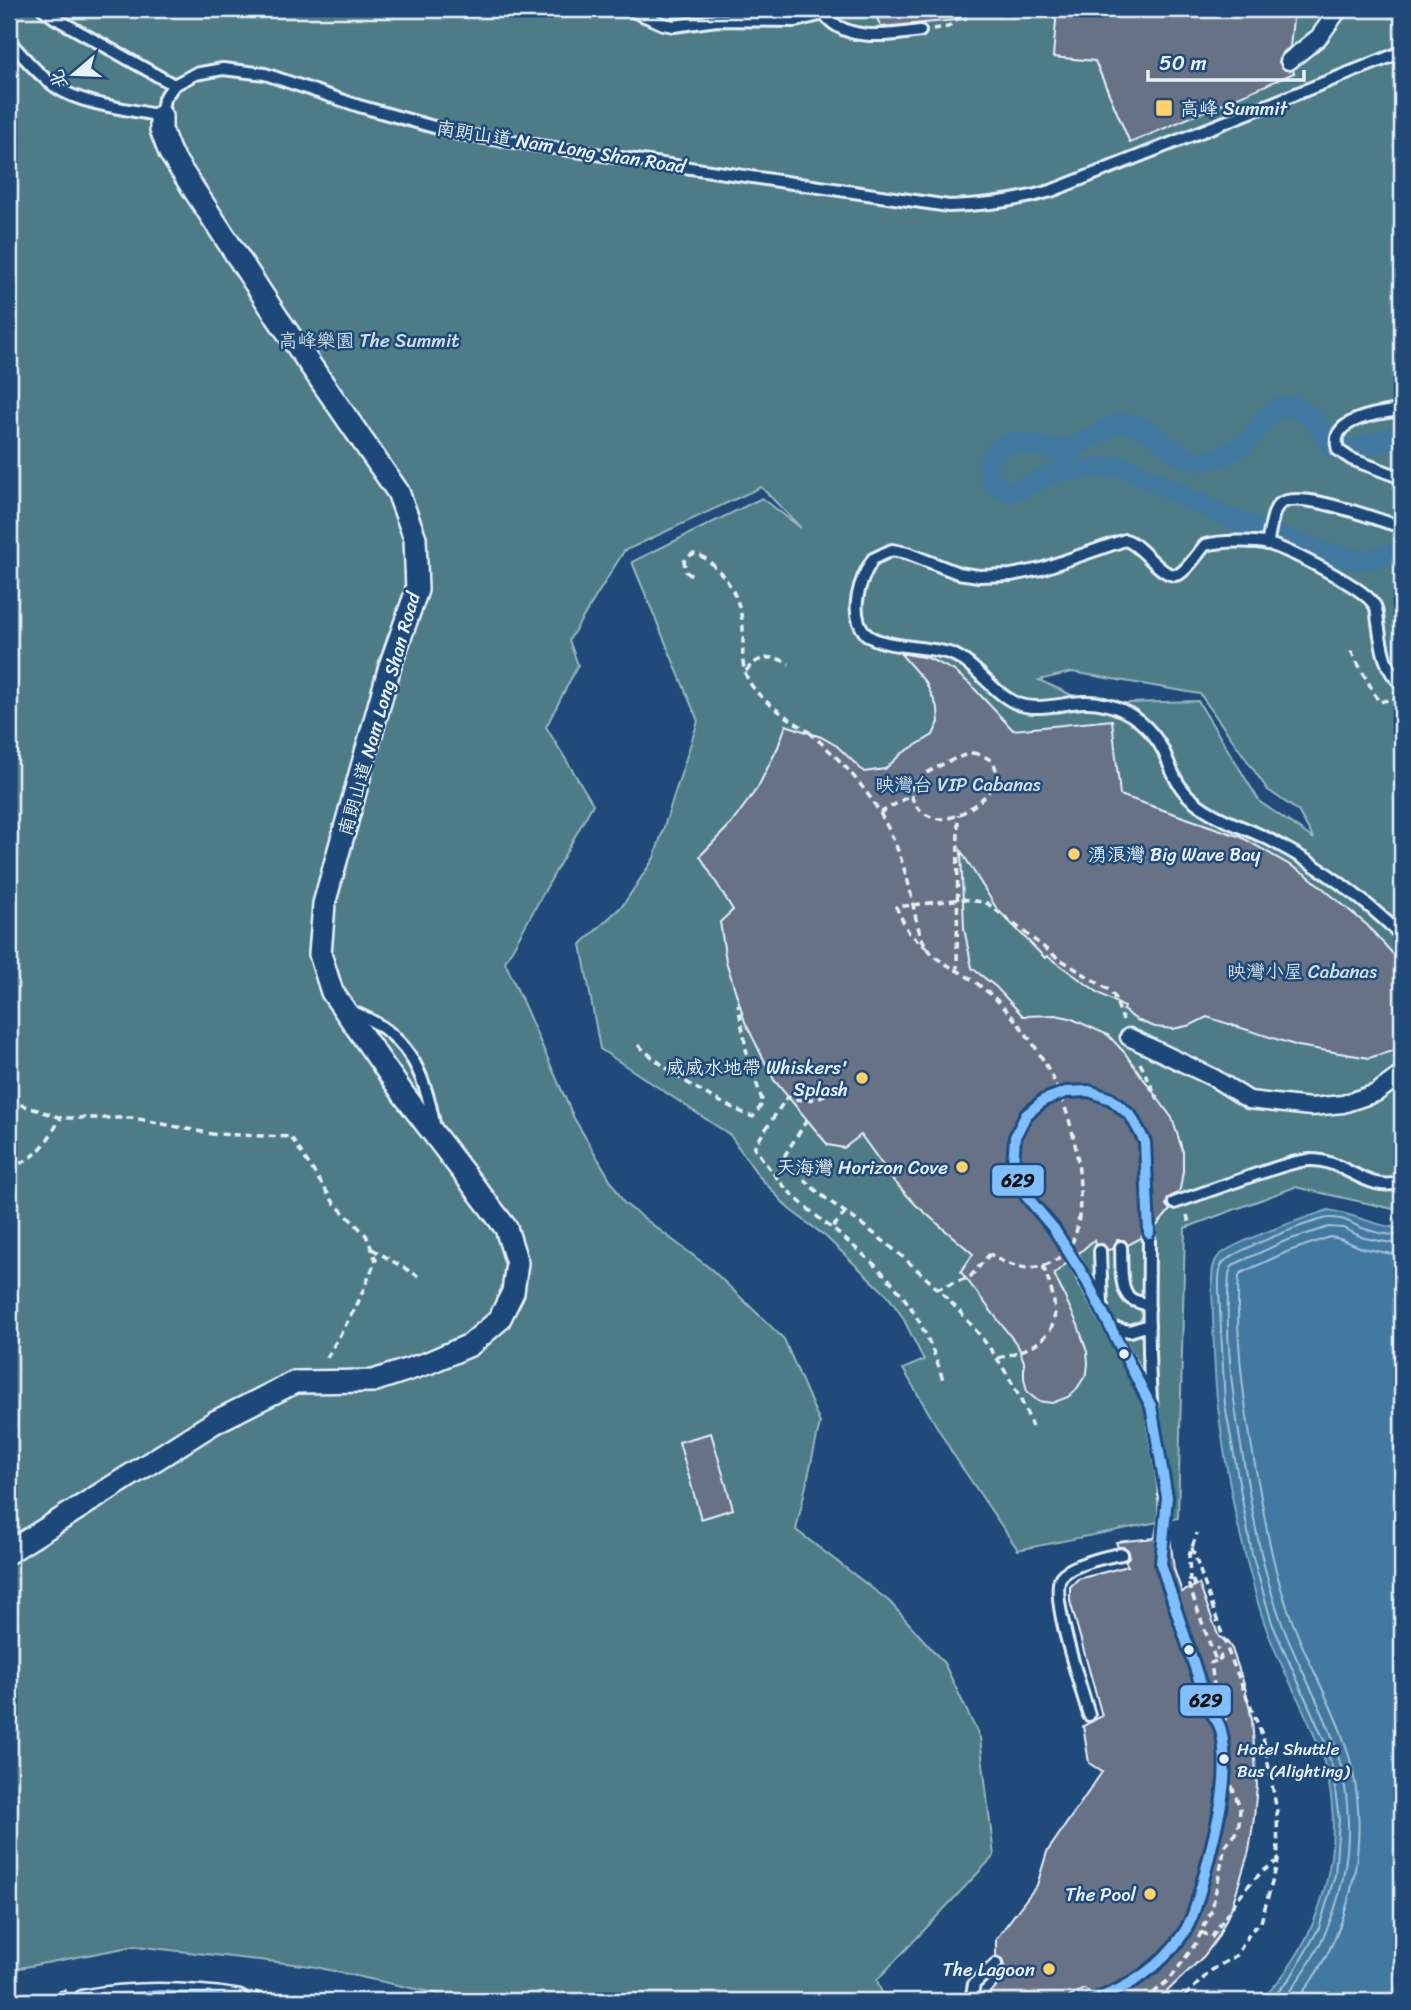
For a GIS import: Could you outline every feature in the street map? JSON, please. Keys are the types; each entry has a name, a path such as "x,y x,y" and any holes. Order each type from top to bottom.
{"street":[{"path":"1289,61 1319,37 1339,9"},
{"name":"南朗山道 Nam Long Shan Road","path":"9,1552 215,1422 295,1381 373,1381 428,1363 470,1345 499,1320 513,1292 517,1263 506,1228 332,992 320,954 324,904 390,666 417,590 415,538 398,492 277,317 170,153 161,130 161,116"},
{"path":"1129,1037 1214,1078 1249,1100 1311,1107 1343,1104 1376,1093 1402,1074"},
{"path":"84,2001 121,1996 187,1995 238,2001"}],"lane":[{"path":"9,41 57,88 83,99 161,116 164,99 174,85 43,9"},
{"path":"628,9 674,26 717,20 795,21 822,11 845,31 886,36 919,31"},
{"name":"南朗山道 Nam Long Shan Road","path":"174,85 195,74 223,69 265,74 359,106 459,134 948,206 1010,201 1051,191 1402,52"},
{"path":"1402,410 1370,415 1343,427 1336,438 1338,450 1351,459 1402,478"},
{"path":"1267,544 1276,508 1283,501 1313,500 1392,524 1402,520"},
{"path":"1402,684 1391,676 1375,606 1343,581 1309,562 1267,544 1224,542 1205,545 1181,573 1174,575 1161,570 1136,544 1125,540 1041,569 1011,575 979,576 958,573 907,553 892,550 873,559 858,591 856,607 859,622 866,634 878,642 918,646 953,654 1018,704 1035,707 1085,701 1101,703 1132,715 1153,735 1166,756 1175,780 1192,800 1202,808 1255,832 1317,866 1374,910 1402,936"},
{"path":"1174,1203 1287,1164 1309,1160 1333,1163 1375,1184 1402,1182"},
{"path":"1149,1233 1151,1403 1167,1508 1162,1537"},
{"path":"1121,1247 1126,1294 1132,1301 1143,1302 1149,1308"},
{"path":"1100,1251 1102,1308"},
{"path":"1073,1258 1151,1403"},
{"path":"1112,1328 1130,1331 1149,1325"},
{"path":"1089,1715 1059,1608 1059,1582 1062,1575 1069,1570 1109,1556 1122,1555"},
{"path":"971,2001 974,1984 996,1964"}],"path":[{"path":"919,31 948,27 969,9"},
{"path":"691,575 686,572 684,561 692,554 697,554 712,564 728,583 742,617 742,652 749,682 764,699 809,732 857,777 880,813 898,850 919,929 928,949"},
{"path":"1351,651 1379,702 1402,697"},
{"path":"745,673 761,658 776,657 789,664"},
{"path":"967,754 980,755 991,762 995,769 994,784 976,806 958,815 942,819 928,816 917,807 911,795 916,781 967,754"},
{"path":"880,813 911,795"},
{"path":"957,972 958,815"},
{"path":"936,1289 970,1277 990,1254 1027,1268 1043,1266 1066,1253 1079,1226 1081,1176 1069,1118 1050,1072 1029,1039 990,994 967,976 946,967 909,933 896,907 963,899 987,903 1055,956 1109,990 1116,1002"},
{"path":"638,1045 704,1094 752,1117 763,1103 747,1054 738,1004"},
{"path":"836,1089 814,1100 787,1097 754,1147 797,1199 833,1227 897,1288 925,1331 943,1380"},
{"path":"9,1101 62,1118 134,1118 212,1133 291,1137 334,1203 366,1235 376,1260 357,1305 328,1358 295,1381"},
{"path":"9,1168 39,1152 62,1118"},
{"path":"807,1120 785,1155 792,1168 811,1189 893,1248 936,1289 998,1358 1014,1384 1032,1427"},
{"path":"833,1227 846,1213"},
{"path":"372,1249 418,1276"},
{"path":"998,1358 1032,1348 1049,1332 1056,1311 1055,1300 1043,1266"},
{"path":"1197,1533 1189,1556 1188,1583 1216,1661"},
{"path":"1174,2001 1186,1995 1212,1970 1237,1955 1251,1930 1261,1922 1278,1861 1277,1811 1263,1737 1228,1651 1191,1545"},
{"path":"1190,1582 1193,1581 1195,1586"},
{"path":"1144,2001 1171,1978 1201,1932 1212,1910 1225,1846 1234,1836 1239,1824 1240,1808 1230,1781 1225,1718 1212,1685 1211,1663 1221,1658 1217,1647"},
{"path":"1201,1932 1212,1937 1249,1882 1278,1861"}],"green space":[{"path":"9,9 1402,9 1402,1211 1295,1187 1185,1228 1178,1518 1018,1550 953,1454 903,1369 924,1360 902,1316 887,1295 825,1236 789,1209 758,1175 730,1135 600,1049 581,944 623,905 654,858 698,721 632,562 762,498 801,528 761,487 624,551 569,640 578,665 546,727 593,804 505,962 574,1118 624,1203 711,1269 784,1339 820,1423 796,1530 890,1602 944,1663 980,1738 994,1856 877,1980 885,2001 451,2001 438,1994 311,1966 135,1946 9,1970","holes":["1072,672 1200,694 1268,790 1298,811 1314,839 1260,802 1198,701 1091,704 1039,680"]}],"water":[{"path":"1328,1210 1402,1229 1402,2001 1260,2001 1299,1951 1324,1893 1333,1829 1331,1798 1319,1748 1265,1625 1233,1503 1216,1393 1212,1274 1217,1258 1236,1245"}],"building":[{"path":"873,9 965,9 966,19 881,27"},
{"name":"高峰 Summit","path":"1057,9 1294,9 1290,47 1282,53 1279,62 1285,70 1293,70 1294,73 1130,143 1095,61 1053,57"},
{"path":"900,653 928,658 953,670 970,684 1013,730 1112,720 1120,795 1241,837 1307,875 1367,925 1402,964 1402,1045 1369,1058 1298,1046 1207,1017 1191,1025 1173,1029 1155,1027 1137,1020 1123,1010 1124,1007 1099,993 1047,956 1045,958 997,909 961,851 964,928 972,968 996,987 1023,1016 1055,1015 1070,1018 1108,1035 1124,1052 1172,1118 1183,1152 1180,1189 1168,1198 1166,1205 1170,1210 1155,1228 1150,1225 1145,1227 1141,1238 1128,1245 1124,1240 1117,1240 1113,1249 1108,1250 1103,1244 1095,1245 1094,1240 1079,1253 1070,1251 1065,1257 1067,1263 1054,1274 1078,1325 1088,1363 1087,1373 1076,1390 1068,1397 1052,1403 1038,1401 1027,1392 1024,1362 1018,1346 961,1272 973,1254 916,1205 894,1181 861,1135 844,1148 828,1145 774,1080 745,1022 726,961 720,922 733,910 700,856 731,824 758,787 786,725 821,737 837,746 864,772 885,769 901,754 933,735 939,722 938,709 926,683"},
{"path":"711,1433 733,1509 701,1519 679,1442"},
{"path":"1170,1537 1174,1569 1182,1592 1199,1584 1219,1637 1226,1640 1232,1649 1245,1687 1252,1720 1257,1785 1254,1818 1249,1851 1231,1909 1218,1937 1204,1956 1157,2001 1106,2001 1107,1997 1102,1992 1090,1993 1084,1989 1062,2001 980,2001 996,1987 996,1974 1004,1966 1002,1959 996,1956 996,1939 1037,1885 1047,1852 1102,1772 1089,1763 1083,1726 1102,1716 1070,1601 1070,1587 1078,1579 1128,1566 1125,1561 1130,1556 1128,1550 1118,1547 1116,1542 1154,1538 1161,1545 1168,1542"}],"waterway":[{"path":"1398,551 1370,560 1357,560 1324,552 1233,520 1122,466 1059,471 1012,492 1002,490 991,480 987,464 998,448 1008,444 1024,443 1050,449 1067,449 1105,429 1121,424 1130,424 1148,431 1190,460 1205,461 1244,444 1269,415 1286,406 1307,414 1332,447 1350,450 1402,435"},
{"path":"1402,640 1396,654 1402,667"}],"transit line":[{"name":"629","path":"1089,2001 1117,1991 1154,1967 1187,1927 1199,1897 1218,1821 1224,1784 1224,1748 1220,1727 1208,1707 1161,1564 1167,1497 1151,1406 1085,1278 1054,1229 1027,1197 1017,1179 1013,1164 1015,1137 1026,1115 1044,1100 1066,1092 1089,1091 1111,1099 1131,1116 1145,1142 1149,1233"},
{"name":"629","path":"84,2001 161,1995 238,2001"}],"place":[{"name":"高峰 Summit","path":"1164,108"},
{"name":"湧浪灣 Big Wave Bay","path":"1074,854"},
{"name":"威威水地帶 Whiskers' Splash","path":"862,1078"},
{"name":"天海灣 Horizon Cove","path":"962,1167"},
{"name":"Hotel Shuttle Bus (Alighting)","path":"1224,1759"},
{"name":"The Pool","path":"1150,1894"},
{"name":"The Lagoon","path":"1049,1969"}],"park label":[{"name":"高峰樂園 The Summit","path":"369,340"},
{"name":"映灣台 VIP Cabanas","path":"958,784"},
{"name":"映灣小屋 Cabanas","path":"1302,971"}]}
